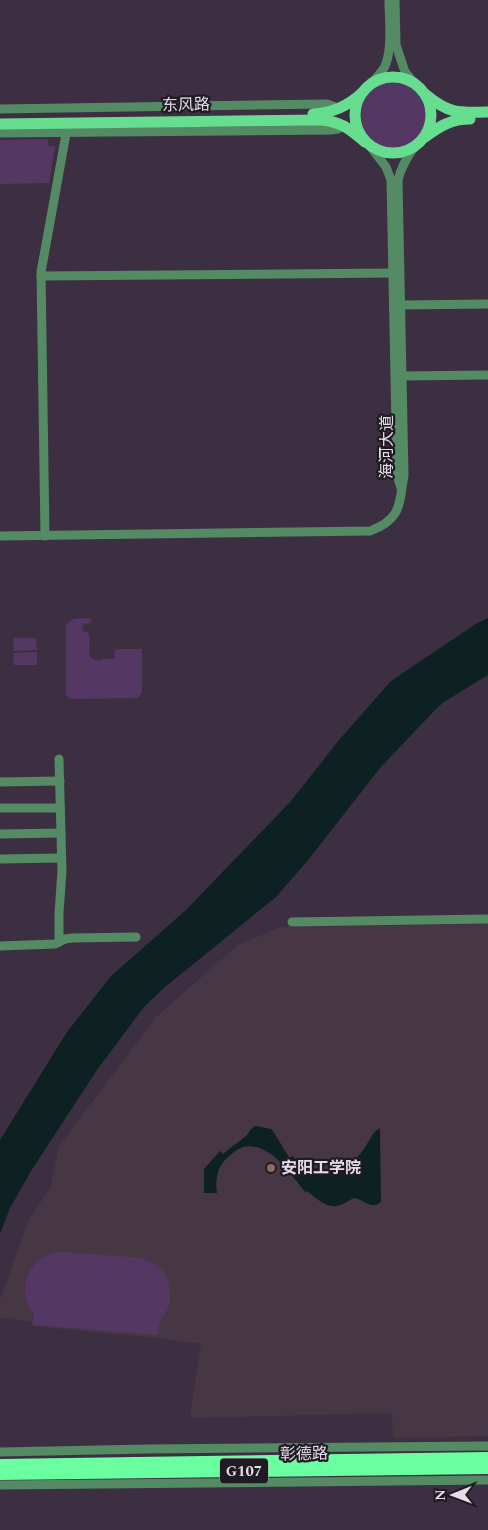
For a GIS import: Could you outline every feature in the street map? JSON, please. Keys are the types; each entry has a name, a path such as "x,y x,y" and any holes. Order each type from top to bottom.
{"highway":[{"name":"彰德路","path":"0,1465 488,1458"},
{"name":"彰德路","path":"0,1474 488,1468"}],"main road":[{"path":"488,112 458,113 449,110 440,106 405,79 393,77 381,79 367,88 357,103 355,115 359,132 368,144 380,152 392,154 404,152 415,146 443,124 450,121 488,118"},
{"name":"东风路","path":"0,118 321,114 341,109 367,88"},
{"path":"419,89 429,103 431,115 430,127 424,138"},
{"name":"东风路","path":"0,124 67,128 321,120 332,121 344,126 368,144"}],"street":[{"path":"367,88 384,67 387,58 389,45 389,0"},
{"path":"395,0 396,45 405,72 419,89"},
{"path":"0,109 327,104 341,109"},
{"path":"0,133 67,128 41,276 45,536"},
{"name":"海河大道","path":"368,144 386,167 391,180 397,475 402,490"},
{"name":"海河大道","path":"402,490 404,475 398,180 404,162 415,146"},
{"path":"41,276 393,273"},
{"path":"400,306 488,304"},
{"path":"402,376 488,375"},
{"path":"0,536 370,531 393,517 401,502 402,490"},
{"path":"59,759 62,858 59,942"},
{"path":"0,782 60,781"},
{"path":"0,808 60,808"},
{"path":"0,834 61,833"},
{"path":"0,859 62,858"},
{"path":"292,922 488,919"},
{"path":"0,946 46,944 72,938 136,938"},
{"path":"0,1452 167,1448 488,1446"},
{"path":"0,1485 488,1480"}],"shaded area":[{"path":"393,82 406,85 416,92 423,102 426,115 423,128 416,138 406,145 393,148 380,145 370,138 363,128 360,115 363,102 370,92 380,85"},
{"path":"48,139 48,146 55,146 49,183 0,184 0,140"},
{"path":"79,618 91,618 91,623 83,624 82,629 88,633 90,641 89,653 93,659 113,659 116,649 142,649 142,693 138,698 72,699 66,694 66,627 70,621"},
{"path":"488,618 488,675 436,709 380,768 309,859 276,897 165,987 144,1007 97,1070 31,1171 10,1208 0,1234 0,1140 67,1032 111,976 186,910 291,801 339,740 391,681 477,623"},
{"path":"13,638 36,638 37,650 14,651"},
{"path":"37,652 37,665 14,665 13,653"},
{"name":"安阳工学院","path":"488,924 488,1436 393,1438 392,1413 191,1418 201,1344 32,1326 32,1322 0,1318 0,1300 29,1219 50,1189 59,1146 156,1017 238,945 280,927"},
{"path":"256,1126 271,1129 290,1159 292,1156 300,1162 320,1169 330,1169 349,1163 357,1157 380,1128 381,1202 371,1205 355,1198 336,1206 327,1205 307,1191 306,1193 287,1169 271,1154 263,1149 253,1147 243,1147 227,1158 221,1165 218,1174 216,1183 217,1193 204,1193 204,1169 220,1151 223,1154"},
{"path":"56,1252 125,1256 156,1265 163,1272 168,1282 170,1295 168,1308 159,1323 158,1335 33,1325 34,1314 26,1295 27,1277 37,1262"}],"place":[{"name":"安阳工学院","path":"271,1168"}]}
